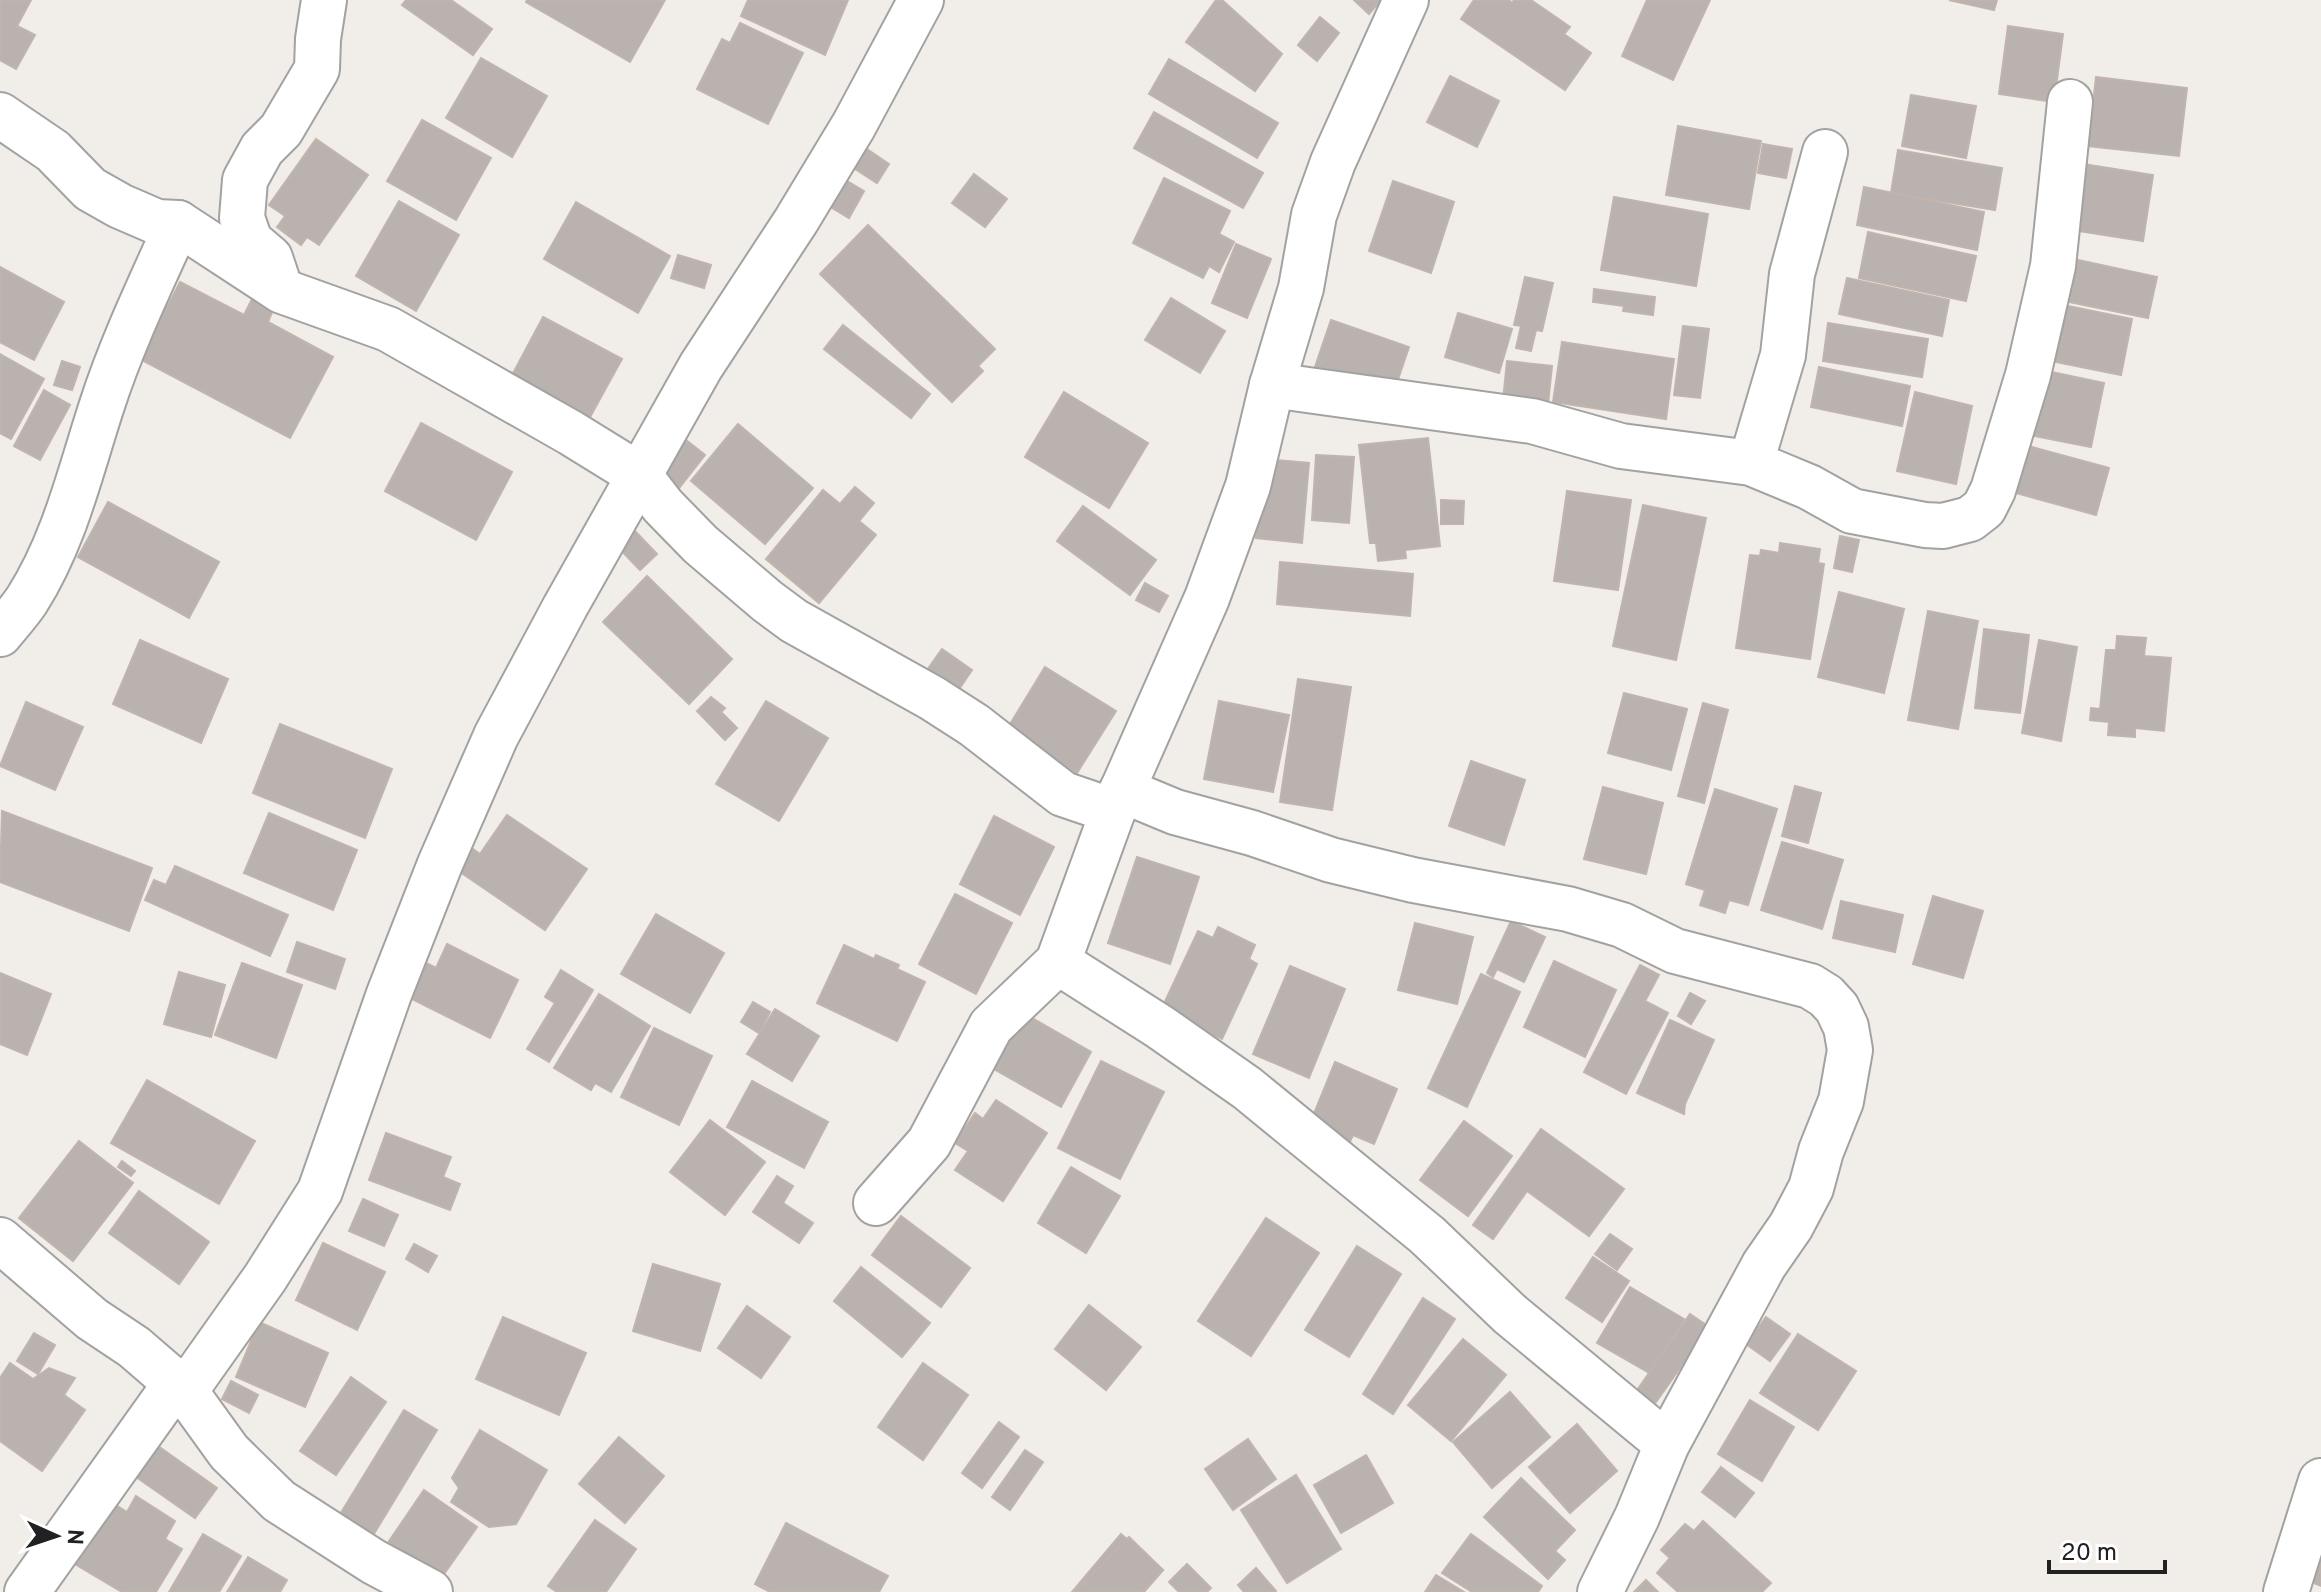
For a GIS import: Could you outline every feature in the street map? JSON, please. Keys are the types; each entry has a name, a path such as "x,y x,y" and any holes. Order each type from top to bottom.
{"street":[{"path":"282,291 270,258 250,241 242,218 245,180 262,149 281,130 317,69 324,0"},
{"path":"27,1592 265,1278 320,1191 395,980 440,864 496,736 701,366 796,221 854,125 921,0"},
{"path":"876,1203 929,1143 991,1026 1058,962 1117,800 1207,598 1248,486 1272,385 1301,288 1314,215 1328,175 1406,0"},
{"path":"1272,385 1532,421 1621,446 1751,463 1809,487 1852,511 1925,525 1970,519 1984,508 1993,490 2028,375 2053,266 2070,102"},
{"path":"0,115 53,151 90,189 120,206 157,222 178,223 282,291 388,329 639,475 663,506 700,544 767,601 794,621 845,647 964,718 1063,794 1117,800 1175,812 1252,833 1331,860 1413,880 1568,909 1622,925 1675,951 1810,986 1826,996 1837,1008 1846,1027 1850,1050 1841,1101 1821,1151 1811,1188 1791,1226 1764,1265 1667,1444 1637,1517 1600,1592"},
{"path":"1751,463 1783,355 1792,274 1825,152"},
{"path":"0,634 26,602 51,557 77,489 102,404 178,223"},
{"path":"1058,962 1160,1027 1247,1088 1427,1235 1511,1315 1667,1444"},
{"path":"0,1240 92,1319 134,1347 180,1387 229,1452 279,1501 362,1555 430,1592"},
{"path":"2286,1592 2321,1481"}],"building":[{"path":"0,0 31,0 17,26 35,35 16,69 0,60"},
{"path":"406,0 451,0 492,29 473,55 402,5"},
{"path":"527,0 665,0 630,62"},
{"path":"748,0 848,0 825,55 741,16"},
{"path":"1216,0 1222,0 1282,54 1255,91 1186,42"},
{"path":"1354,0 1381,0 1369,14"},
{"path":"1474,0 1509,0 1512,3 1514,0 1531,0 1570,27 1564,34 1591,53 1565,90 1461,19"},
{"path":"1647,0 1710,0 1673,80 1622,56"},
{"path":"1949,0 1997,0 1994,10"},
{"path":"1320,17 1339,33 1317,61 1298,45"},
{"path":"740,23 803,53 768,124 697,89 722,39 730,43"},
{"path":"2008,26 2063,34 2054,102 1999,94"},
{"path":"481,58 547,96 512,157 446,118"},
{"path":"1169,59 1278,123 1257,158 1149,94"},
{"path":"1450,76 1499,101 1477,147 1427,122"},
{"path":"2096,77 2187,88 2179,156 2088,146"},
{"path":"1911,95 1976,106 1966,158 1902,146"},
{"path":"1154,112 1263,173 1243,208 1134,148"},
{"path":"422,120 491,158 456,220 387,181"},
{"path":"1678,126 1761,141 1749,209 1666,195"},
{"path":"316,139 368,175 319,245 307,237 301,245 277,227 285,216 269,205"},
{"path":"1763,144 1792,149 1786,178 1758,173"},
{"path":"864,147 889,164 877,183 852,167"},
{"path":"1898,150 2002,168 1995,210 1891,193"},
{"path":"2083,164 2153,175 2143,241 2072,230"},
{"path":"974,174 1007,199 985,227 952,203"},
{"path":"842,178 864,191 849,218 827,205"},
{"path":"1164,178 1230,211 1219,234 1234,242 1219,272 1209,266 1203,278 1133,243"},
{"path":"1393,181 1454,202 1431,273 1369,251"},
{"path":"1864,187 1984,212 1977,250 1857,225"},
{"path":"1614,197 1708,214 1696,286 1601,270"},
{"path":"399,201 459,235 416,311 356,276"},
{"path":"576,202 670,256 638,313 544,259"},
{"path":"868,225 995,349 978,366 983,371 952,402 820,274"},
{"path":"1868,232 1976,256 1966,301 1859,278"},
{"path":"1236,244 1271,259 1247,318 1212,303"},
{"path":"678,255 711,265 704,288 671,278"},
{"path":"2078,260 2157,277 2148,318 2069,302"},
{"path":"0,267 64,302 34,360 0,342"},
{"path":"1525,277 1553,283 1542,331 1536,330 1531,351 1516,348 1521,326 1514,325"},
{"path":"1847,278 1949,300 1942,336 1839,314"},
{"path":"180,282 244,315 252,299 273,310 268,322 333,357 290,438 140,359"},
{"path":"1594,289 1655,297 1653,315 1623,311 1624,306 1593,302"},
{"path":"1171,298 1225,331 1200,373 1145,340"},
{"path":"2063,305 2132,319 2121,375 2051,361"},
{"path":"1458,313 1512,329 1499,373 1445,357"},
{"path":"543,317 622,359 589,419 511,377"},
{"path":"1331,320 1409,347 1393,394 1315,367"},
{"path":"1828,323 1928,339 1922,377 1823,361"},
{"path":"843,325 930,394 911,418 824,349"},
{"path":"1683,326 1709,329 1700,398 1674,395"},
{"path":"1562,342 1674,359 1666,419 1553,402"},
{"path":"0,354 44,379 11,439 0,433"},
{"path":"62,361 80,367 72,390 54,385"},
{"path":"1507,361 1552,366 1547,414 1502,410"},
{"path":"1819,367 1910,386 1902,426 1811,407"},
{"path":"2042,370 2104,383 2091,447 2029,435"},
{"path":"44,390 70,405 40,460 14,446"},
{"path":"1064,392 1148,443 1109,508 1025,457"},
{"path":"1915,392 1972,406 1956,484 1897,471"},
{"path":"421,423 512,472 476,540 385,491"},
{"path":"738,424 813,488 765,544 691,481"},
{"path":"1428,438 1440,546 1405,550 1406,558 1378,561 1376,543 1370,543 1359,445"},
{"path":"686,440 705,455 672,497 653,482"},
{"path":"2021,444 2109,468 2096,515 2009,491"},
{"path":"1316,455 1354,457 1349,523 1312,520"},
{"path":"1263,459 1309,463 1302,543 1256,538"},
{"path":"855,487 874,503 859,521 876,535 819,603 766,559 823,490 840,504"},
{"path":"1567,491 1631,500 1618,590 1554,581"},
{"path":"1441,500 1464,501 1463,524 1441,524"},
{"path":"108,502 219,562 189,618 78,557"},
{"path":"1643,505 1706,518 1676,660 1613,646"},
{"path":"1083,506 1156,560 1130,595 1057,541"},
{"path":"633,529 657,554 640,570 616,545"},
{"path":"1840,536 1859,540 1852,572 1834,568"},
{"path":"1780,543 1820,549 1818,563 1824,564 1810,659 1736,648 1750,555 1760,556 1761,550 1779,553"},
{"path":"1280,562 1413,574 1410,616 1277,604"},
{"path":"647,576 732,659 689,704 603,622"},
{"path":"1145,583 1168,596 1159,612 1136,600"},
{"path":"1839,592 1904,609 1884,693 1818,677"},
{"path":"1928,611 1978,621 1958,729 1908,720"},
{"path":"1984,629 2029,635 2020,713 1975,708"},
{"path":"2117,636 2146,638 2144,656 2171,658 2164,731 2135,728 2135,737 2108,735 2109,722 2090,720 2091,708 2100,709 2106,650 2116,650"},
{"path":"140,640 228,679 201,743 113,704"},
{"path":"2039,640 2077,647 2061,741 2022,733"},
{"path":"942,649 972,670 955,695 925,673"},
{"path":"1045,667 1116,711 1077,773 1007,729"},
{"path":"1298,679 1351,687 1332,810 1280,802"},
{"path":"1624,693 1687,709 1671,770 1608,753"},
{"path":"711,697 725,708 721,712 737,728 725,740 697,711"},
{"path":"766,701 828,738 779,821 716,784"},
{"path":"1219,701 1289,715 1273,792 1204,779"},
{"path":"26,702 83,727 55,790 0,766"},
{"path":"1703,703 1728,710 1704,803 1678,796"},
{"path":"280,724 392,769 365,838 253,793"},
{"path":"1471,761 1525,780 1504,845 1449,826"},
{"path":"1795,786 1821,793 1808,843 1782,836"},
{"path":"1603,787 1663,803 1646,874 1584,859"},
{"path":"1715,789 1777,809 1748,905 1729,900 1725,913 1700,905 1705,890 1686,884"},
{"path":"2,811 152,868 129,931 0,882"},
{"path":"269,813 357,850 333,910 244,873"},
{"path":"507,815 587,869 545,930 444,861 459,839 480,854"},
{"path":"994,816 1054,847 1020,915 960,884"},
{"path":"1782,842 1843,860 1822,929 1761,910"},
{"path":"1137,857 1199,877 1170,964 1108,943"},
{"path":"175,866 288,915 270,956 145,900 154,880 166,885"},
{"path":"955,894 1012,923 976,994 919,964"},
{"path":"1933,896 1983,911 1963,978 1913,964"},
{"path":"1841,901 1903,915 1895,952 1833,938"},
{"path":"656,914 724,953 690,1013 621,974"},
{"path":"1511,921 1545,937 1524,982 1497,969 1493,977 1487,973"},
{"path":"1415,923 1473,937 1457,1004 1398,990"},
{"path":"1218,927 1255,945 1249,959 1257,964 1222,1039 1161,1010 1198,931 1213,938"},
{"path":"297,942 345,959 335,989 287,972"},
{"path":"447,944 518,980 490,1038 396,991 413,956 436,968"},
{"path":"844,945 874,959 876,955 899,965 897,969 925,982 897,1041 817,1003"},
{"path":"1554,961 1616,990 1585,1057 1524,1027"},
{"path":"242,963 302,985 276,1058 215,1035"},
{"path":"1640,965 1659,975 1645,1001 1668,1013 1626,1094 1584,1072"},
{"path":"1290,966 1345,989 1309,1078 1253,1054"},
{"path":"561,970 593,990 549,1062 527,1049 555,1003 545,997"},
{"path":"179,972 225,985 211,1037 164,1024"},
{"path":"0,973 51,994 27,1055 0,1044"},
{"path":"1481,974 1520,992 1467,1107 1428,1088"},
{"path":"1690,993 1705,1001 1691,1024 1678,1016"},
{"path":"599,994 650,1026 611,1092 595,1083 591,1090 554,1068"},
{"path":"753,1002 770,1012 759,1033 741,1022"},
{"path":"775,1009 819,1036 792,1081 747,1054"},
{"path":"1025,1014 1091,1052 1061,1107 994,1069"},
{"path":"1670,1020 1714,1040 1685,1104 1684,1114 1637,1093"},
{"path":"654,1028 712,1056 679,1125 621,1097"},
{"path":"1101,1061 1164,1092 1120,1179 1058,1148"},
{"path":"1335,1062 1397,1089 1374,1144 1353,1135 1348,1146 1324,1136 1329,1124 1313,1116"},
{"path":"147,1080 255,1141 219,1204 111,1143"},
{"path":"752,1081 828,1122 804,1168 727,1127"},
{"path":"996,1100 1047,1133 1003,1201 955,1170 968,1151 955,1143 975,1113 983,1119"},
{"path":"710,1120 765,1162 725,1215 670,1172"},
{"path":"1464,1121 1512,1156 1468,1216 1420,1180"},
{"path":"1541,1129 1624,1189 1589,1236 1527,1191 1493,1239 1473,1225"},
{"path":"386,1133 451,1157 443,1177 460,1184 450,1210 369,1180"},
{"path":"79,1141 133,1183 73,1261 19,1218"},
{"path":"122,1161 135,1171 131,1176 118,1167"},
{"path":"1071,1167 1120,1196 1086,1253 1038,1223"},
{"path":"777,1176 793,1186 783,1203 813,1223 799,1243 753,1212"},
{"path":"139,1191 209,1242 179,1284 109,1233"},
{"path":"363,1199 398,1215 384,1246 349,1231"},
{"path":"901,1216 970,1268 941,1307 872,1255"},
{"path":"1266,1218 1319,1253 1251,1356 1198,1321"},
{"path":"1610,1234 1632,1249 1617,1270 1595,1254"},
{"path":"323,1243 385,1272 357,1330 296,1300"},
{"path":"414,1244 437,1256 428,1272 406,1259"},
{"path":"1357,1246 1401,1274 1349,1357 1305,1330"},
{"path":"1593,1257 1629,1281 1602,1322 1566,1298"},
{"path":"653,1264 720,1284 700,1351 633,1331"},
{"path":"861,1267 930,1323 902,1357 834,1301"},
{"path":"1630,1287 1684,1319 1651,1374 1597,1343"},
{"path":"1423,1298 1455,1319 1393,1414 1363,1394"},
{"path":"1089,1305 1141,1347 1106,1390 1055,1349"},
{"path":"747,1306 790,1337 761,1378 718,1348"},
{"path":"1690,1314 1709,1327 1651,1409 1633,1396"},
{"path":"503,1317 586,1353 559,1415 476,1379"},
{"path":"1766,1317 1790,1334 1770,1361 1746,1344"},
{"path":"259,1322 328,1353 305,1407 236,1377"},
{"path":"34,1333 55,1345 38,1374 17,1361"},
{"path":"1798,1334 1856,1371 1818,1430 1760,1393"},
{"path":"1463,1339 1506,1375 1451,1441 1408,1405"},
{"path":"10,1363 33,1379 49,1368 75,1378 64,1395 85,1410 42,1471 0,1441 0,1378"},
{"path":"923,1363 968,1395 923,1460 878,1427"},
{"path":"351,1377 386,1402 336,1475 300,1451"},
{"path":"231,1381 258,1395 249,1413 222,1399"},
{"path":"1510,1392 1550,1437 1492,1488 1453,1442"},
{"path":"1750,1400 1794,1427 1762,1481 1718,1454"},
{"path":"404,1410 437,1430 372,1537 339,1516"},
{"path":"999,1422 1019,1437 982,1488 962,1473"},
{"path":"1577,1424 1617,1471 1570,1513 1529,1467"},
{"path":"480,1430 547,1470 516,1524 489,1527 451,1502 459,1488 452,1478"},
{"path":"619,1437 664,1476 625,1523 579,1484"},
{"path":"1248,1439 1276,1479 1233,1510 1205,1469"},
{"path":"151,1441 217,1488 195,1518 129,1472"},
{"path":"1025,1450 1043,1462 1010,1510 992,1497"},
{"path":"1366,1455 1393,1503 1341,1533 1314,1485"},
{"path":"1721,1467 1754,1493 1735,1517 1702,1492"},
{"path":"1296,1475 1341,1549 1287,1583 1241,1510"},
{"path":"1521,1478 1575,1530 1555,1551 1565,1560 1548,1579 1484,1517"},
{"path":"424,1490 477,1527 437,1584 385,1547"},
{"path":"136,1496 175,1521 165,1539 182,1549 156,1592 122,1592 68,1560 106,1499 127,1512"},
{"path":"595,1520 636,1549 606,1592 557,1592 548,1586"},
{"path":"1703,1521 1771,1583 1762,1592 1678,1592 1657,1573 1670,1558 1661,1550 1685,1524 1694,1531"},
{"path":"786,1523 888,1576 879,1592 770,1592 755,1584"},
{"path":"203,1534 241,1556 219,1592 169,1592"},
{"path":"1121,1534 1163,1570 1144,1592 1072,1592"},
{"path":"1471,1534 1542,1586 1538,1592 1472,1592 1442,1573"},
{"path":"1129,1537 1163,1570 1142,1592 1075,1592"},
{"path":"2321,1550 2321,1586 2309,1581"},
{"path":"248,1557 287,1580 280,1592 227,1592"},
{"path":"1187,1564 1211,1588 1207,1592 1179,1592 1169,1582"},
{"path":"1256,1568 1275,1592 1244,1592 1238,1585"},
{"path":"1436,1575 1464,1592 1425,1592"},
{"path":"1646,1580 1658,1592 1634,1592"}]}
